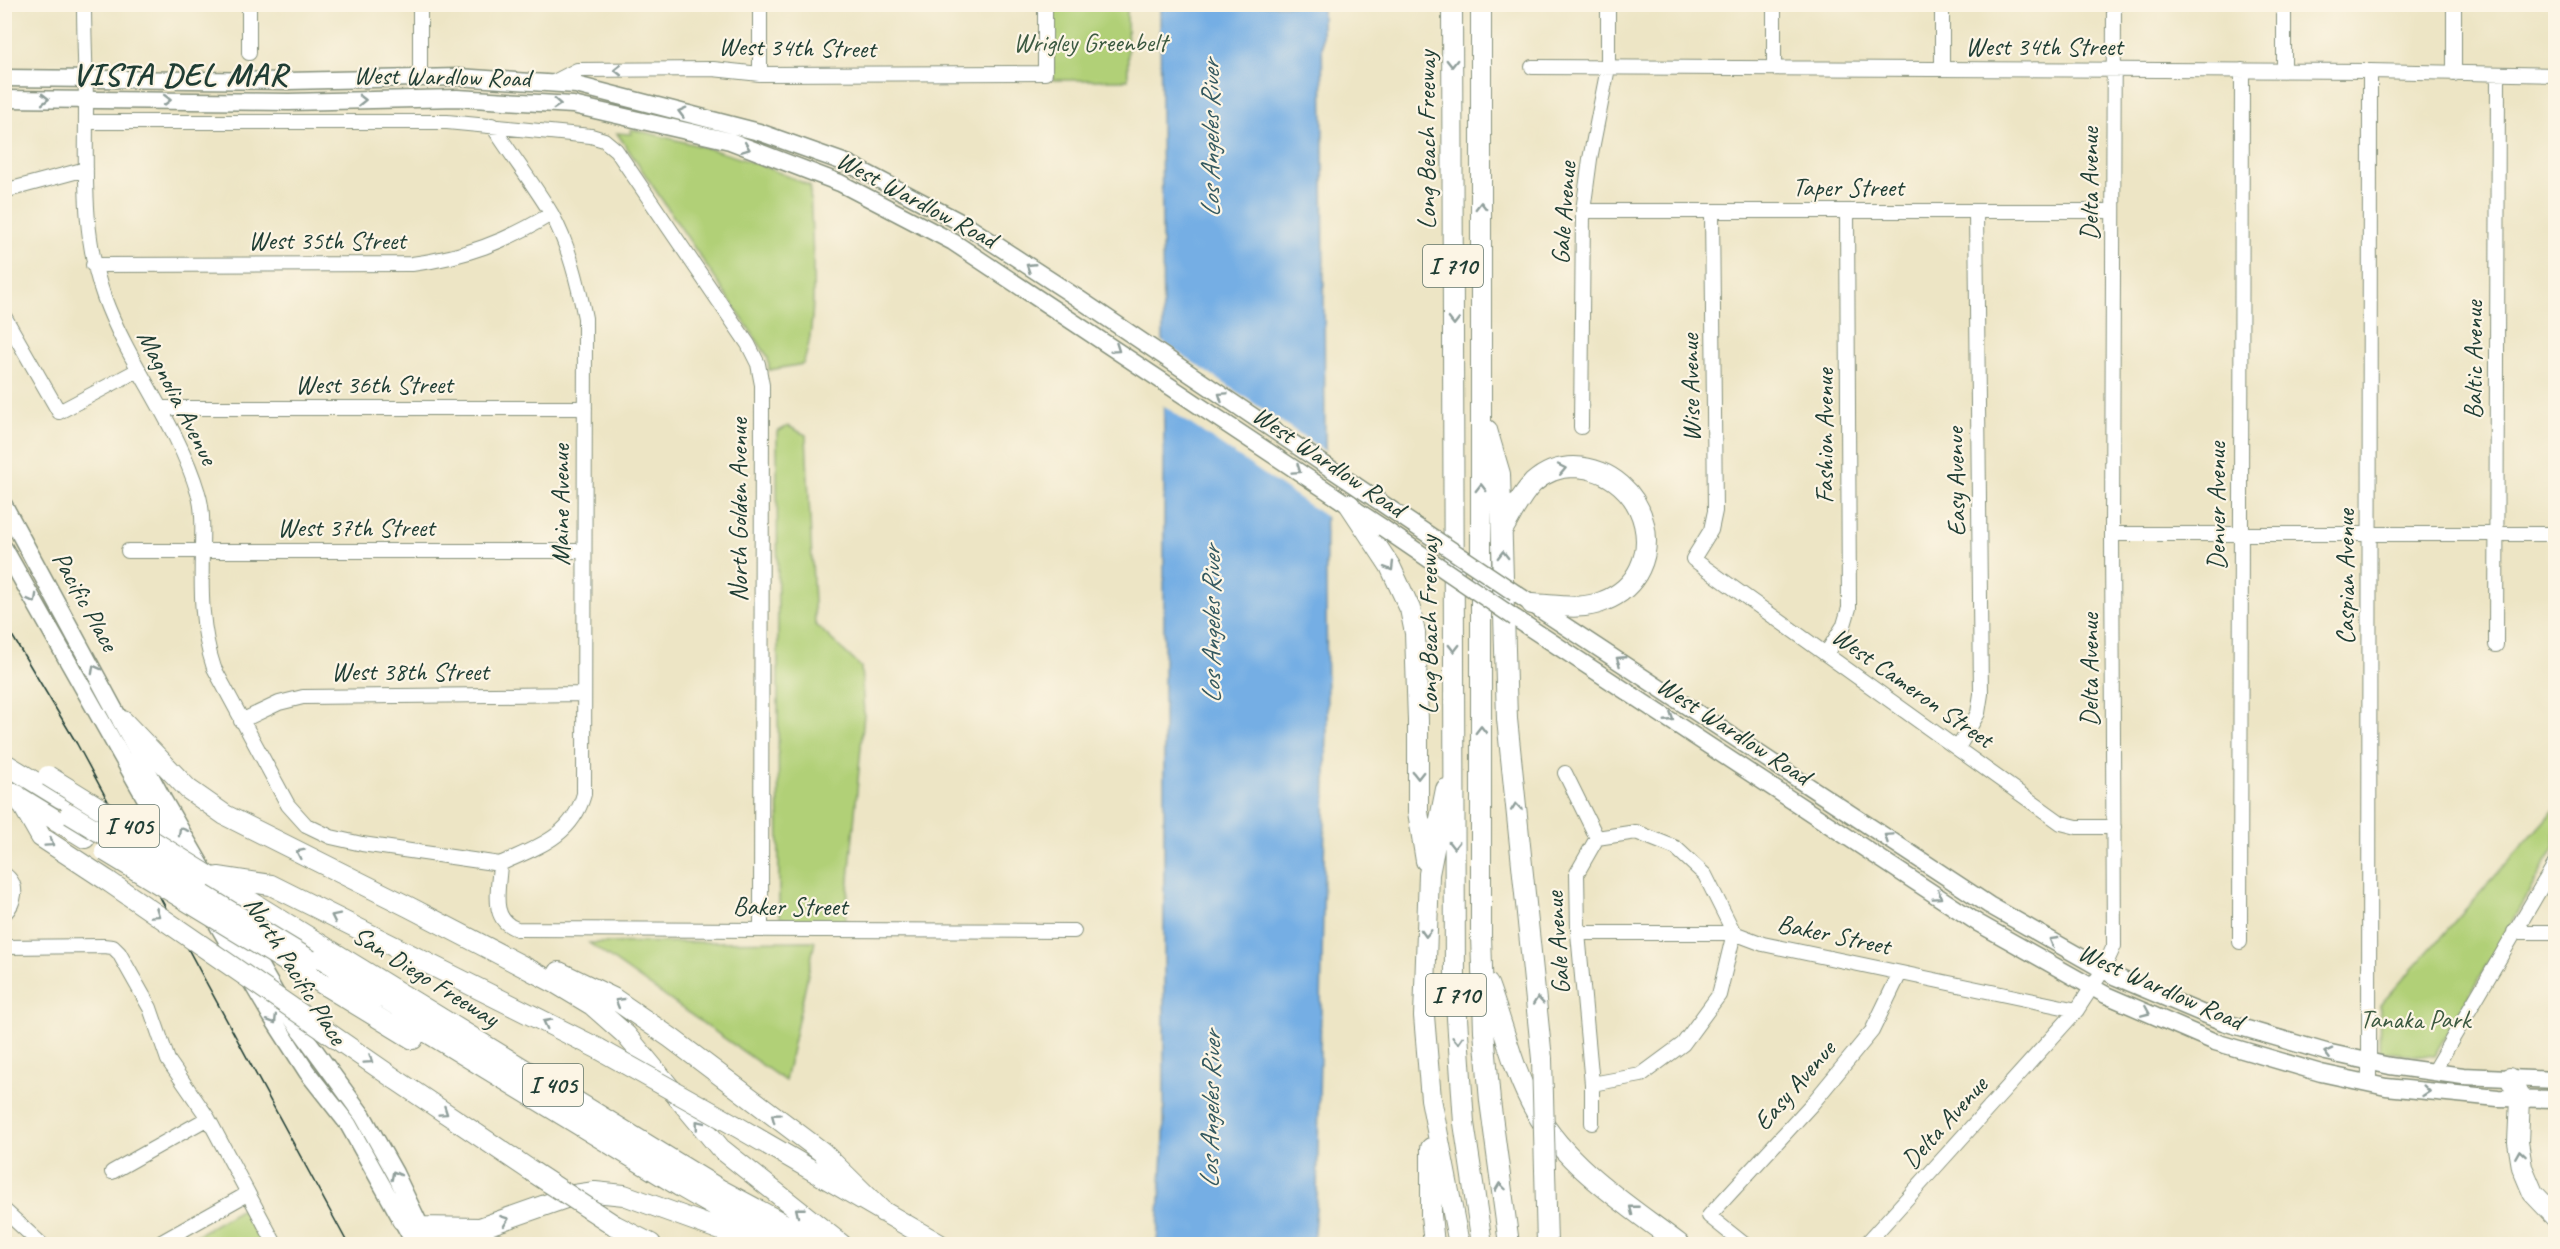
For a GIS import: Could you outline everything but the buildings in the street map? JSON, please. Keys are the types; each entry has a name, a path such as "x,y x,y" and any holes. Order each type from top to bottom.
{"highway":[{"name":"Long Beach Freeway","path":"1452,4 1454,908 1459,1059 1464,1123 1482,1245"},
{"name":"Long Beach Freeway","path":"1481,4 1480,827 1484,1031 1490,1101 1509,1245"},
{"path":"1481,410 1500,474 1507,719 1542,1059 1547,1245"},
{"path":"1503,529 1534,482 1555,470 1569,467 1604,472 1626,489 1640,510 1644,522 1645,549 1635,575 1626,586 1605,601 1592,605 1569,607 1532,604"},
{"path":"1349,504 1390,566 1404,592 1415,633 1418,812 1429,874"},
{"path":"115,727 188,789 225,815 574,993 610,1018 720,1148 841,1245"},
{"path":"1434,1245 1431,1215 1431,1099 1424,1016 1429,874 1454,745"},
{"name":"San Diego Freeway","path":"4,749 719,1189 821,1245"},
{"path":"4,764 66,806 310,960 780,1245"},
{"path":"4,774 66,806 299,943 387,1000 749,1219 798,1245"},
{"path":"11,791 41,837 533,1172 614,1225 651,1245"},
{"name":"I 405","path":"11,791 323,984 749,1241"},
{"path":"209,876 271,885 599,1049 939,1245"},
{"path":"409,907 580,981 630,1009 822,1152 883,1212"},
{"path":"1483,973 1502,1022 1513,1064 1536,1113 1562,1148 1582,1168 1679,1245"},
{"path":"2510,1078 2520,1099 2518,1142 2522,1167 2532,1193 2556,1217"},
{"path":"1431,1099 1458,1245"},
{"path":"402,1220 422,1239 453,1237 565,1198 595,1191 624,1195 749,1241"},
{"path":"453,1237 496,1245"}],"main road":[{"name":"West Wardlow Road","path":"4,78 289,81 458,77 576,85 759,132 849,164 964,224 1515,593 1989,905 2103,970 2223,1022 2326,1052 2433,1072 2556,1080"},
{"name":"West Wardlow Road","path":"4,99 289,102 457,98 573,105 730,141 840,183 953,242 1349,504 1515,618 1978,923 2093,988 2216,1042 2321,1073 2369,1083 2457,1094 2520,1099 2556,1099"},
{"name":"Pacific Place","path":"4,505 115,727"},
{"name":"Pacific Place","path":"4,548 115,727"},
{"name":"North Pacific Place","path":"115,727 271,1016 307,1072 348,1124 402,1220"},
{"name":"North Pacific Place","path":"115,727 164,801 278,998 321,1061 363,1116 395,1173 422,1239"}],"street":[{"name":"Magnolia Avenue","path":"84,4 88,235 93,265 117,328 185,454 200,496 202,618 206,643 214,668 288,805 306,825 331,837 362,844 500,864"},
{"path":"249,4 249,53"},
{"path":"420,4 420,78"},
{"path":"760,4 760,74"},
{"name":"West 34th Street","path":"552,83 577,70 713,69 760,74 1045,73 1045,4"},
{"name":"Gale Avenue","path":"1581,427 1583,211 1590,159 1608,68 1608,4"},
{"path":"1774,4 1774,68"},
{"path":"1942,4 1942,69"},
{"name":"Delta Avenue","path":"1866,1245 2077,1010 2093,988 2114,946 2112,534 2114,4"},
{"path":"2284,4 2284,71"},
{"path":"2454,4 2454,74"},
{"name":"West 34th Street","path":"1532,67 2242,70 2556,75"},
{"name":"Denver Avenue","path":"2240,942 2242,70"},
{"name":"Caspian Avenue","path":"2369,1083 2370,71"},
{"name":"Baltic Avenue","path":"2496,645 2498,75"},
{"name":"West Wardlow Road","path":"86,122 447,122 562,132 604,140"},
{"name":"Maine Avenue","path":"492,125 551,214 577,282 585,318 584,794 579,810 570,825 554,837 500,864"},
{"name":"North Golden Avenue","path":"604,140 616,150 747,344 758,364 762,385 761,930"},
{"path":"4,191 86,169"},
{"name":"Taper Street","path":"1583,211 2113,211"},
{"name":"Wise Avenue","path":"1694,559 1711,530 1715,511 1712,211"},
{"name":"Fashion Avenue","path":"1826,654 1844,625 1849,608 1847,211"},
{"name":"Easy Avenue","path":"1958,748 1978,713 1981,694 1976,211"},
{"name":"West 35th Street","path":"93,265 412,264 450,259 487,247 522,232 551,214"},
{"path":"4,316 59,412 138,370"},
{"name":"West 36th Street","path":"162,408 585,408"},
{"path":"2112,534 2556,534"},
{"name":"West 37th Street","path":"128,551 584,551"},
{"name":"West Cameron Street","path":"1694,559 2061,823 2077,827 2114,827"},
{"name":"West 38th Street","path":"241,721 279,703 303,697 584,694"},
{"path":"1565,773 1598,838 1636,832 1676,848 1705,875 1734,933 1719,995 1683,1044 1641,1075 1592,1084"},
{"name":"Gale Avenue","path":"1592,1123 1592,1084 1578,933 1577,873 1598,838"},
{"path":"2433,1072 2556,862"},
{"name":"Baker Street","path":"500,864 498,910 501,920 507,926 528,930 1074,931"},
{"path":"4,874 9,877 15,891 12,906 4,914"},
{"path":"2514,932 2556,932"},
{"name":"Baker Street","path":"1578,933 1734,933 1763,944 2077,1010"},
{"path":"4,947 113,947 119,953 150,1008 168,1060 208,1118 275,1245"},
{"name":"Easy Avenue","path":"1744,1245 1709,1216 1812,1104 1872,1031 1900,973"},
{"path":"112,1173 208,1118"},
{"path":"158,1245 247,1194"},
{"path":"4,1210 41,1245"}],"green space":[{"name":"Wrigley Greenbelt","path":"1053,5 1127,5 1128,80 1053,80"},
{"path":"631,129 722,153 810,186 813,301 808,346 803,364 769,370 768,357 617,133 631,134"},
{"path":"788,426 806,435 815,624 861,667 864,714 845,924 781,919 779,912 777,432"},
{"name":"Tanaka Park","path":"2555,809 2555,847 2434,1056 2379,1052 2380,1005"},
{"path":"815,941 785,1081 589,943"},
{"path":"245,1207 266,1244 181,1244"}],"water":[{"name":"Los Angeles River","path":"1160,5 1322,5 1327,727 1317,1196 1313,1244 1157,1244 1164,1138 1164,452"}],"pier":[{"path":"1160,340 1328,453 1329,519 1161,404"}],"tram line":[{"path":"4,622 77,744 348,1244"}],"district":[{"name":"VISTA DEL MAR","path":"180,74"}]}
